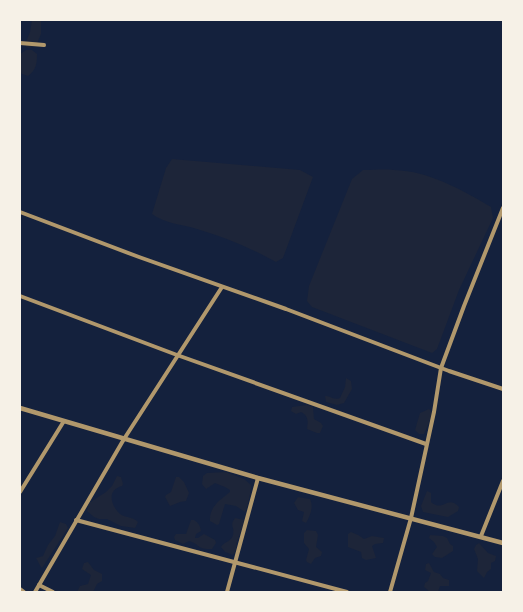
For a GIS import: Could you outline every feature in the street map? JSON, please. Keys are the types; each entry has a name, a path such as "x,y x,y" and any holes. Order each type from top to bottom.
{"street":[{"path":"20,43 44,45"},
{"path":"390,592 411,518 434,412 441,368 503,208"},
{"path":"20,212 441,368 503,389"},
{"path":"35,592 124,439 222,287"},
{"path":"20,296 177,355 426,444"},
{"path":"20,408 258,478 503,543"},
{"path":"20,492 64,421"},
{"path":"227,592 258,478"},
{"path":"481,536 503,482"},
{"path":"76,520 346,592"},
{"path":"39,585 53,592"},
{"path":"20,589 24,592"}],"shaded area":[{"path":"32,20 41,21 41,34 36,46 29,48 25,44"},
{"path":"26,50 32,50 37,54 36,66 28,76 20,71 20,54"},
{"path":"172,159 300,170 313,177 283,258 276,262 227,239 168,222 152,214 166,168"},
{"path":"363,170 407,171 420,174 445,182 491,207 493,218 459,290 437,349 432,353 312,307 307,301 309,286 352,179"},
{"path":"346,378 351,381 352,389 344,403 337,405 326,402 325,396 336,399 340,398 345,387"},
{"path":"307,405 313,407 314,419 323,426 320,433 307,429 307,419 304,414 301,412 296,414 291,411 292,407"},
{"path":"429,409 432,412 429,423 424,434 419,434 415,430 420,413"},
{"path":"226,472 244,479 251,485 250,495 245,512 236,506 225,504 219,524 217,525 210,521 211,512 230,490 215,483 206,489 202,484 203,476 207,473"},
{"path":"117,476 121,477 123,484 114,491 112,503 120,514 138,522 135,528 121,526 107,519 99,519 87,511 89,503 106,492 112,486"},
{"path":"176,477 179,477 184,482 189,493 186,501 170,506 165,497 171,492"},
{"path":"427,491 431,493 431,502 435,505 439,506 451,502 459,507 458,511 448,517 423,512 421,506"},
{"path":"298,497 310,499 312,505 306,523 302,521 304,512 298,510 294,503"},
{"path":"235,518 244,520 233,555 225,552 221,547 232,537 232,523"},
{"path":"191,520 197,522 201,529 195,538 204,534 215,540 216,543 212,549 201,548 189,541 183,544 175,540 176,534 186,534"},
{"path":"60,522 66,524 68,528 42,568 36,558 43,556 55,536"},
{"path":"307,530 316,531 318,535 316,547 322,552 321,556 315,558 311,564 306,560 309,549 304,543 304,533"},
{"path":"351,532 364,539 372,536 384,538 383,543 372,546 376,558 366,560 362,558 361,552 348,547 348,534"},
{"path":"430,535 447,538 453,546 453,551 442,558 435,557 432,554 437,547 429,538"},
{"path":"479,543 488,553 496,556 495,561 491,563 491,569 484,578 477,571 478,559 474,549"},
{"path":"88,562 94,570 102,574 102,581 97,584 93,592 77,592 80,586 88,584 91,575 82,569 84,563"},
{"path":"429,563 434,572 449,580 449,586 440,586 438,592 430,592 424,587 431,573 425,570 426,564"}]}
